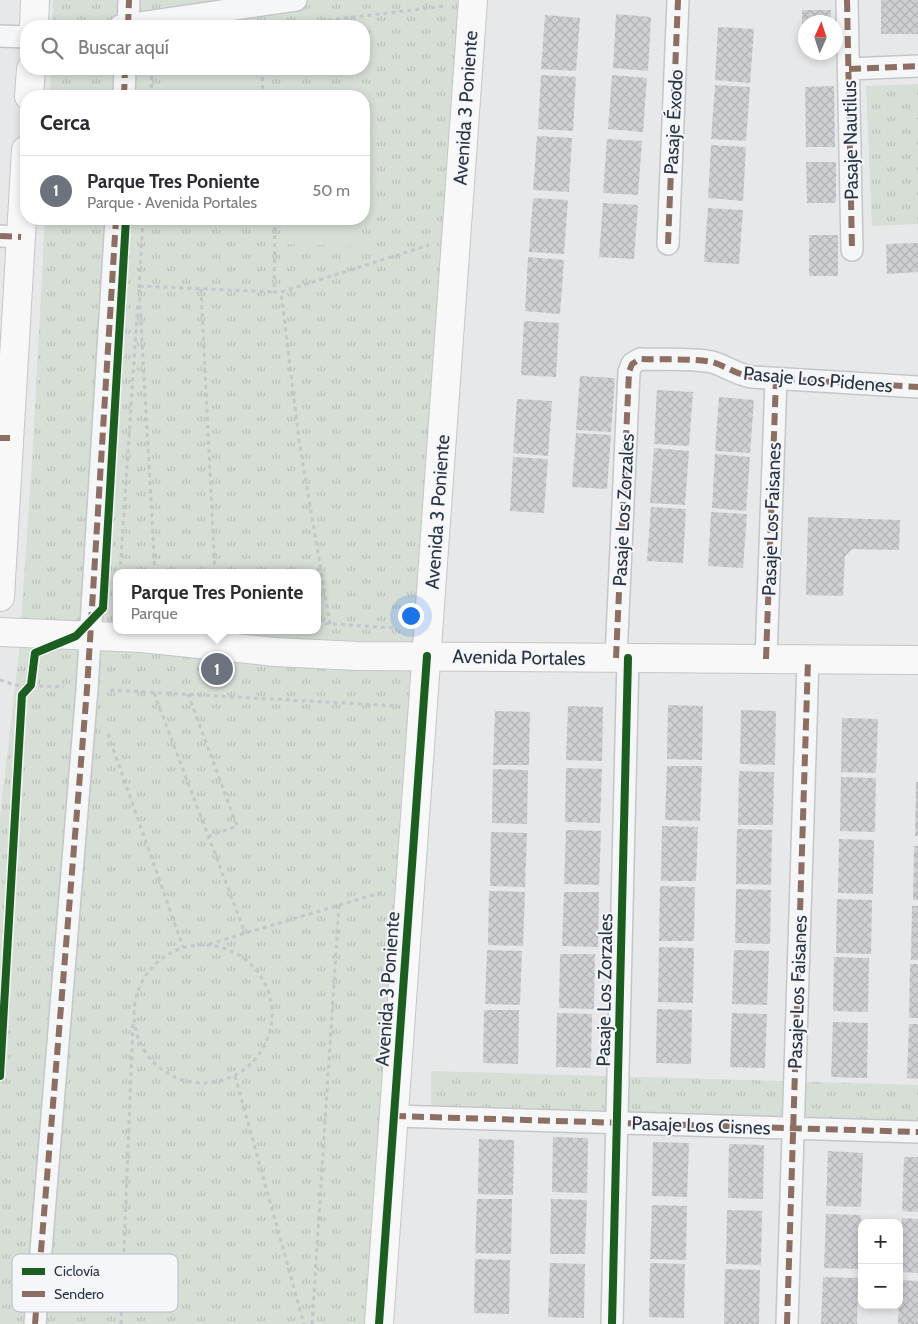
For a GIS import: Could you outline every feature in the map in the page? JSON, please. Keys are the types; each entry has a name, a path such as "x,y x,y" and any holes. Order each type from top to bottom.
{"main road":[{"path":"34,20 35,0"},
{"name":"Avenida 3 Poniente","path":"379,1324 427,656 463,3"},
{"path":"29,90 31,75"},
{"path":"0,597 11,236 20,184"},
{"name":"Avenida Portales","path":"0,632 142,638 274,652 357,656 918,660"}],"street":[{"path":"126,20 129,0"},
{"path":"164,20 296,0"},
{"name":"Pasaje Éxodo","path":"668,244 678,0"},
{"name":"Pasaje Nautilus","path":"847,0 852,250"},
{"path":"0,36 20,37"},
{"path":"848,69 918,66"},
{"path":"124,90 126,75"},
{"path":"41,1254 90,637 116,225"},
{"name":"Pasaje Los Pidenes","path":"632,364 640,359 705,361 742,376 918,387"},
{"name":"Pasaje Los Zorzales","path":"612,1324 622,658 629,372 632,364"},
{"name":"Pasaje Los Faisanes","path":"766,659 776,378"},
{"name":"Pasaje Los Faisanes","path":"787,1324 808,660"},
{"name":"Pasaje Los Cisnes","path":"394,1116 918,1132"}],"path":[{"path":"330,20 463,3"},
{"path":"151,90 152,75"},
{"path":"262,75 263,90"},
{"path":"120,569 143,225"},
{"path":"274,292 276,225"},
{"path":"139,286 281,292 432,244"},
{"path":"139,286 155,569"},
{"path":"202,289 215,569"},
{"path":"281,292 299,440 321,569"},
{"path":"321,571 330,624"},
{"path":"22,695 31,685 32,677"},
{"path":"154,693 245,932"},
{"path":"209,836 237,826 188,694 400,706"},
{"path":"105,726 183,947"},
{"path":"124,1254 133,1018 136,995 146,974 162,957 183,947 207,944 384,892"},
{"path":"312,1324 339,905"},
{"path":"133,1018 138,1041 151,1061 170,1075 191,1083 214,1083 235,1076 253,1063 266,1045 272,1024 272,1001 264,980 250,962 230,949 207,944"},
{"path":"235,1076 304,1324"}],"green space":[{"path":"53,0 460,0 381,1127 364,1324 0,1324 0,816 19,653 33,446 45,225 370,225 370,90 50,90 51,75 370,75 370,20 52,20"},
{"path":"182,75 255,75 256,90 182,90"},
{"path":"918,84 918,224 872,226 866,86"},
{"path":"282,225 360,225 359,246 281,244"},
{"path":"431,1071 918,1085 918,1127 431,1114"}],"building":[{"path":"881,0 918,0 918,34 881,34"},
{"path":"802,10 831,10 831,15 802,15"},
{"path":"616,14 651,17 648,71 613,68"},
{"path":"545,15 580,18 576,71 541,69"},
{"path":"718,27 754,29 750,83 715,80"},
{"path":"541,75 576,77 573,131 538,129"},
{"path":"612,75 647,78 643,132 608,129"},
{"path":"715,85 750,87 746,141 711,139"},
{"path":"834,86 835,147 806,147 805,87"},
{"path":"537,136 572,138 569,192 533,190"},
{"path":"607,139 642,141 638,195 603,193"},
{"path":"711,145 746,147 743,201 708,198"},
{"path":"806,162 836,162 836,203 807,203"},
{"path":"533,198 568,200 564,254 529,252"},
{"path":"603,203 638,205 634,259 599,257"},
{"path":"708,208 743,210 739,264 704,262"},
{"path":"809,235 838,235 838,276 809,276"},
{"path":"918,243 918,272 887,274 886,244"},
{"path":"528,257 564,260 560,314 525,311"},
{"path":"524,321 559,323 556,377 521,375"},
{"path":"580,376 615,378 611,432 576,430"},
{"path":"657,390 693,392 689,446 654,444"},
{"path":"719,397 754,400 750,453 715,451"},
{"path":"517,399 552,401 548,456 513,453"},
{"path":"576,433 611,435 607,489 572,487"},
{"path":"654,448 689,451 685,505 650,503"},
{"path":"715,454 750,457 746,511 712,508"},
{"path":"513,457 548,459 544,513 510,511"},
{"path":"651,507 686,509 683,563 647,561"},
{"path":"711,512 747,514 743,568 708,566"},
{"path":"808,517 900,520 899,550 852,549 845,556 843,596 806,595"},
{"path":"668,705 703,706 702,760 667,759"},
{"path":"568,706 603,707 602,761 566,760"},
{"path":"741,710 776,711 775,765 740,764"},
{"path":"495,711 530,712 529,765 493,765"},
{"path":"842,718 878,719 876,773 841,772"},
{"path":"667,766 702,766 700,821 665,820"},
{"path":"566,768 602,769 600,823 565,822"},
{"path":"493,769 528,770 527,824 492,823"},
{"path":"739,771 774,772 773,825 738,825"},
{"path":"841,777 876,778 875,832 840,831"},
{"path":"916,782 918,782 918,836 915,836"},
{"path":"662,826 698,827 696,881 661,881"},
{"path":"737,829 772,830 771,885 736,884"},
{"path":"566,830 601,831 599,885 564,884"},
{"path":"491,832 527,833 525,887 490,886"},
{"path":"839,839 874,840 873,894 838,893"},
{"path":"914,846 918,846 918,900 913,900"},
{"path":"660,886 695,887 694,941 659,941"},
{"path":"736,889 771,890 770,944 735,943"},
{"path":"489,891 525,892 523,946 488,945"},
{"path":"564,892 599,892 598,947 562,946"},
{"path":"837,899 872,900 871,954 836,953"},
{"path":"912,906 918,906 918,960 911,960"},
{"path":"659,947 694,948 693,1003 658,1002"},
{"path":"487,950 522,951 520,1005 485,1004"},
{"path":"734,950 769,951 767,1005 732,1004"},
{"path":"560,954 595,954 594,1009 559,1008"},
{"path":"834,957 869,958 868,1012 833,1011"},
{"path":"910,964 918,964 918,1018 909,1018"},
{"path":"657,1009 692,1010 691,1064 656,1063"},
{"path":"484,1010 519,1010 518,1064 483,1063"},
{"path":"557,1013 592,1014 591,1068 556,1067"},
{"path":"732,1013 767,1014 765,1068 730,1067"},
{"path":"833,1022 868,1023 867,1078 831,1077"},
{"path":"909,1024 918,1024 918,1079 907,1078"},
{"path":"553,1137 588,1138 587,1193 552,1192"},
{"path":"479,1139 514,1140 513,1195 478,1194"},
{"path":"653,1142 689,1143 687,1197 652,1196"},
{"path":"729,1144 764,1145 763,1199 728,1198"},
{"path":"828,1151 863,1153 861,1207 826,1206"},
{"path":"904,1157 918,1157 918,1212 902,1211"},
{"path":"477,1199 512,1199 511,1254 475,1253"},
{"path":"551,1199 587,1200 585,1254 550,1254"},
{"path":"652,1205 687,1206 686,1260 650,1259"},
{"path":"727,1210 762,1211 761,1265 726,1264"},
{"path":"826,1214 861,1215 861,1219 858,1219 858,1269 824,1268"},
{"path":"902,1219 918,1219 918,1273 903,1272"},
{"path":"475,1259 510,1260 509,1314 474,1313"},
{"path":"550,1263 585,1264 584,1318 548,1317"},
{"path":"650,1263 685,1264 684,1318 649,1317"},
{"path":"725,1269 760,1270 759,1324 724,1324"},
{"path":"823,1277 858,1278 857,1324 821,1324"},
{"path":"903,1280 918,1281 918,1324 898,1324 899,1309 903,1309"}],"marked path":[{"path":"128,20 129,0"},
{"path":"668,244 678,0"},
{"path":"847,0 852,250"},
{"path":"849,69 918,66"},
{"path":"124,90 125,75"},
{"path":"41,1254 87,689 116,225"},
{"path":"0,236 21,237"},
{"path":"616,658 629,372 632,364 640,359 695,360 712,362 752,377 918,387"},
{"path":"766,659 776,379"},
{"path":"0,438 10,438"},
{"path":"787,1324 808,660"},
{"path":"394,1116 918,1132"},
{"path":"35,1324 36,1312"}],"cycle path":[{"path":"0,1076 22,695 31,685 35,653 76,636 103,608 126,225"},
{"path":"379,1324 427,656"},
{"path":"612,1324 628,658"}],"place":[{"name":"Parque Tres Poniente","path":"217,669"}]}
